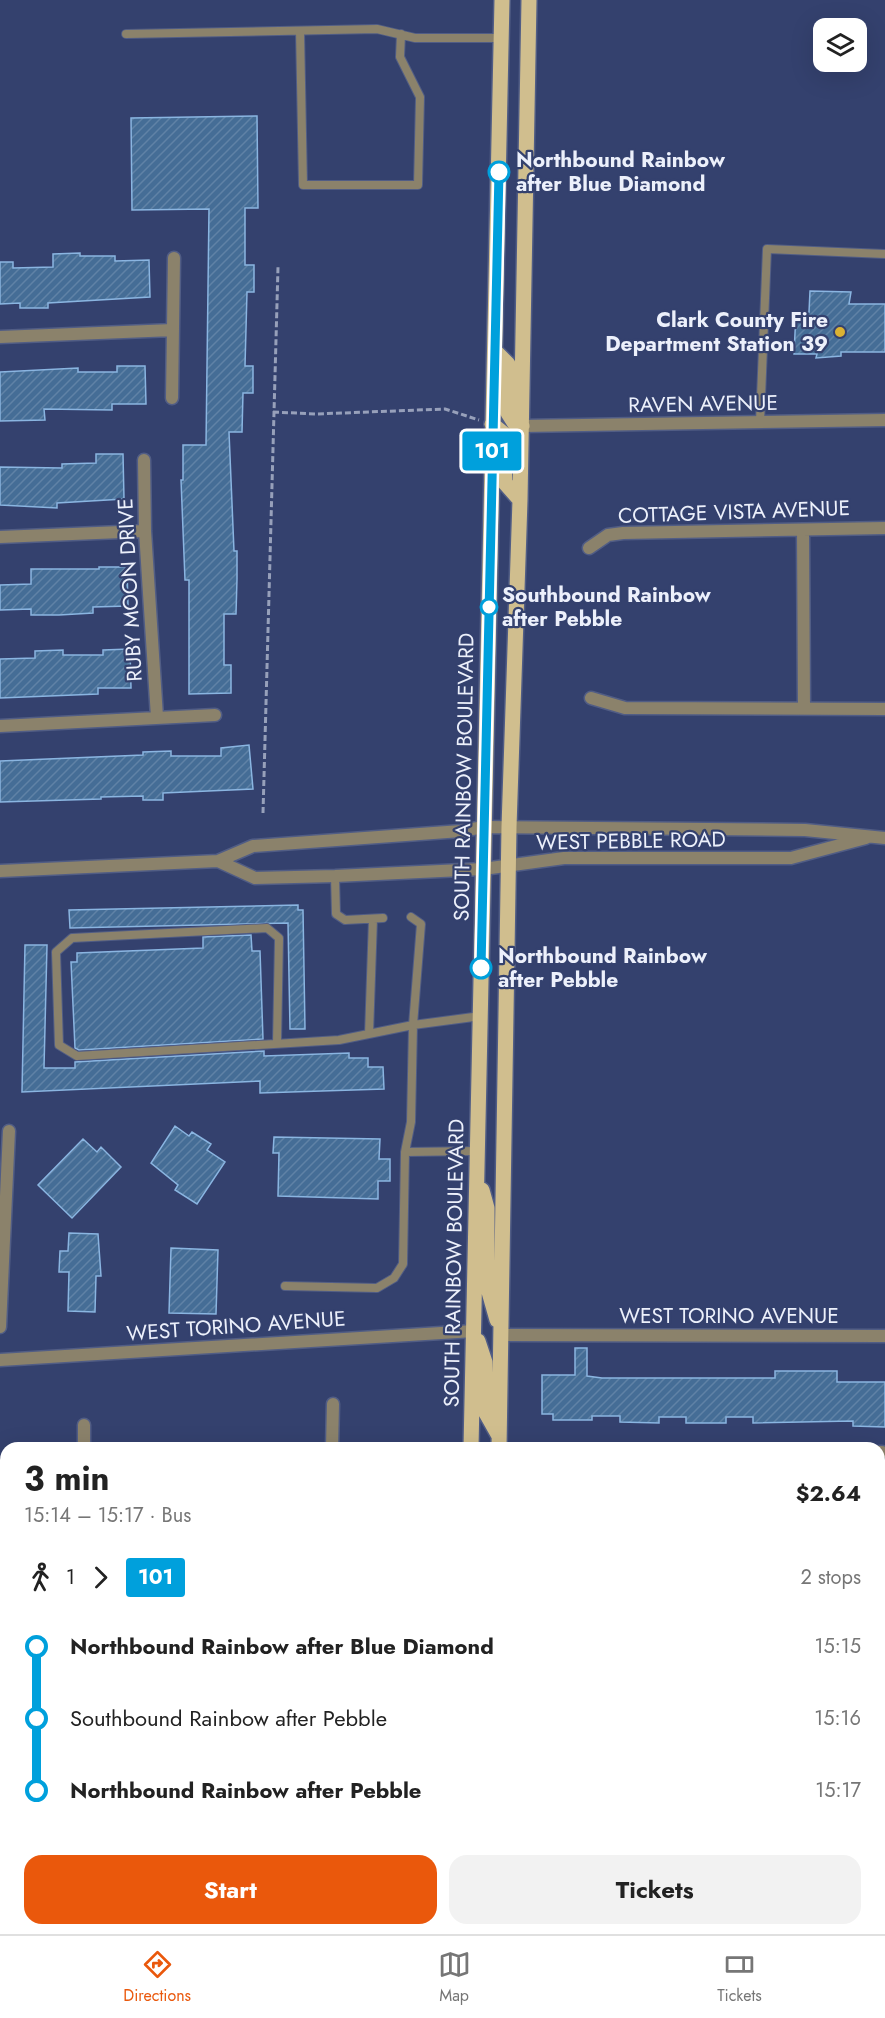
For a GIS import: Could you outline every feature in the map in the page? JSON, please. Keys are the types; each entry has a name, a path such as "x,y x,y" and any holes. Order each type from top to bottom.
{"main road":[{"name":"SOUTH RAINBOW BOULEVARD","path":"471,1442 502,0"},
{"path":"499,1442 509,827 522,426 529,0"},
{"path":"495,351 508,364 508,413 515,424 522,426"},
{"path":"492,424 503,433 505,483 520,500"},
{"path":"477,1170 487,1208 487,1285 501,1335"},
{"path":"474,1331 485,1362 486,1413 499,1442"}],"street":[{"path":"172,398 174,258"},
{"path":"0,337 173,330"},
{"name":"RAVEN AVENUE","path":"522,426 885,420"},
{"name":"RUBY MOON DRIVE","path":"144,460 145,531 157,717"},
{"name":"COTTAGE VISTA AVENUE","path":"588,548 608,535 623,533 885,528"},
{"path":"803,530 804,708"},
{"path":"0,537 145,531"},
{"path":"591,698 625,708 885,709"},
{"path":"0,726 215,715"},
{"name":"WEST PEBBLE ROAD","path":"0,871 218,861 253,846 484,827 805,830 866,838 885,838"},
{"name":"WEST PEBBLE ROAD","path":"218,861 255,878 335,876 483,869 564,858 791,858 866,838"},
{"path":"0,1327 9,1131"},
{"name":"WEST TORINO AVENUE","path":"0,1360 474,1331"},
{"name":"WEST TORINO AVENUE","path":"501,1335 885,1336"},
{"path":"332,1442 333,1404"},
{"path":"84,1425 84,1442"}],"lane":[{"path":"126,34 377,29 415,38 502,38"},
{"path":"300,31 303,185 418,185 420,97 400,57 401,34"},
{"path":"760,423 767,249 885,254"},
{"path":"335,876 336,914 345,920 383,918"},
{"path":"285,1286 377,1288 394,1278 403,1264 405,1152 411,1122 415,950 421,924 411,917"},
{"path":"369,1034 373,919"},
{"path":"277,1043 279,938 267,927 72,938 56,952 59,1045 76,1056 339,1040 413,1025 481,1016"},
{"path":"372,950 383,950"},
{"path":"371,976 382,976"},
{"path":"405,1152 478,1151"}],"path":[{"path":"263,813 278,267"},
{"path":"273,412 316,414 445,409 492,424"}],"building":[{"path":"257,116 258,208 245,208 245,265 254,265 254,292 247,292 245,366 253,366 253,393 243,393 242,432 229,432 234,551 237,551 236,614 224,614 224,665 231,665 231,693 189,694 189,580 185,580 181,480 183,480 183,445 206,445 209,209 132,210 131,118"},
{"path":"80,253 80,256 115,256 115,261 149,260 150,297 48,303 48,308 20,308 20,303 0,304 0,262 13,262 13,268 53,267 53,254"},
{"name":"Clark County Fire Department Station 39","path":"810,291 851,292 849,304 885,304 885,352 841,352 841,356 816,358 817,354 794,354 796,313 809,312"},
{"path":"117,366 145,366 146,404 112,404 112,410 44,409 45,420 0,421 0,372 78,368 78,372 117,372"},
{"path":"96,454 123,454 124,499 57,503 57,508 0,505 0,467 62,468 62,464 96,463"},
{"path":"99,567 127,567 128,606 93,607 93,613 59,615 31,615 31,609 0,610 0,585 31,584 31,569 99,569"},
{"path":"130,649 131,688 98,688 98,694 0,698 0,659 35,658 35,651 63,650 63,655 103,655 103,650"},
{"path":"249,745 253,789 163,793 163,800 143,800 143,796 0,802 0,761 143,755 143,752 171,751 171,756 221,756 221,748"},
{"path":"298,905 298,910 303,910 305,1029 290,1029 288,923 70,928 69,910"},
{"path":"251,935 252,951 260,951 263,1039 79,1050 75,1048 71,962 77,962 77,953 203,948 203,937"},
{"path":"25,945 47,945 44,1068 75,1068 75,1062 264,1051 264,1056 349,1053 349,1058 368,1058 368,1067 383,1067 384,1089 260,1093 260,1081 22,1092"},
{"path":"175,1126 189,1136 192,1132 211,1144 207,1150 225,1162 197,1204 175,1190 178,1185 151,1163"},
{"path":"274,1137 380,1139 379,1159 390,1159 390,1181 378,1181 378,1199 278,1196 279,1153 273,1153"},
{"path":"83,1139 97,1152 101,1147 121,1167 72,1218 38,1185"},
{"path":"69,1233 98,1234 101,1276 96,1276 95,1312 68,1311 69,1272 59,1272 60,1251 68,1251"},
{"path":"171,1248 218,1250 216,1314 169,1313"},
{"path":"575,1348 587,1348 587,1376 602,1378 775,1378 775,1371 837,1371 837,1382 885,1382 885,1427 853,1426 853,1421 753,1423 753,1417 726,1417 726,1423 686,1423 686,1417 659,1417 659,1423 620,1422 620,1416 592,1416 592,1420 553,1420 553,1414 542,1414 542,1375 575,1375"}],"bus line":[{"name":"101","path":"481,968 499,172"}],"place":[{"name":"Northbound Rainbow after Blue Diamond","path":"499,172"},
{"name":"Clark County Fire Department Station 39","path":"840,332"},
{"name":"Southbound Rainbow after Pebble","path":"489,607"},
{"name":"Northbound Rainbow after Pebble","path":"481,968"}]}
